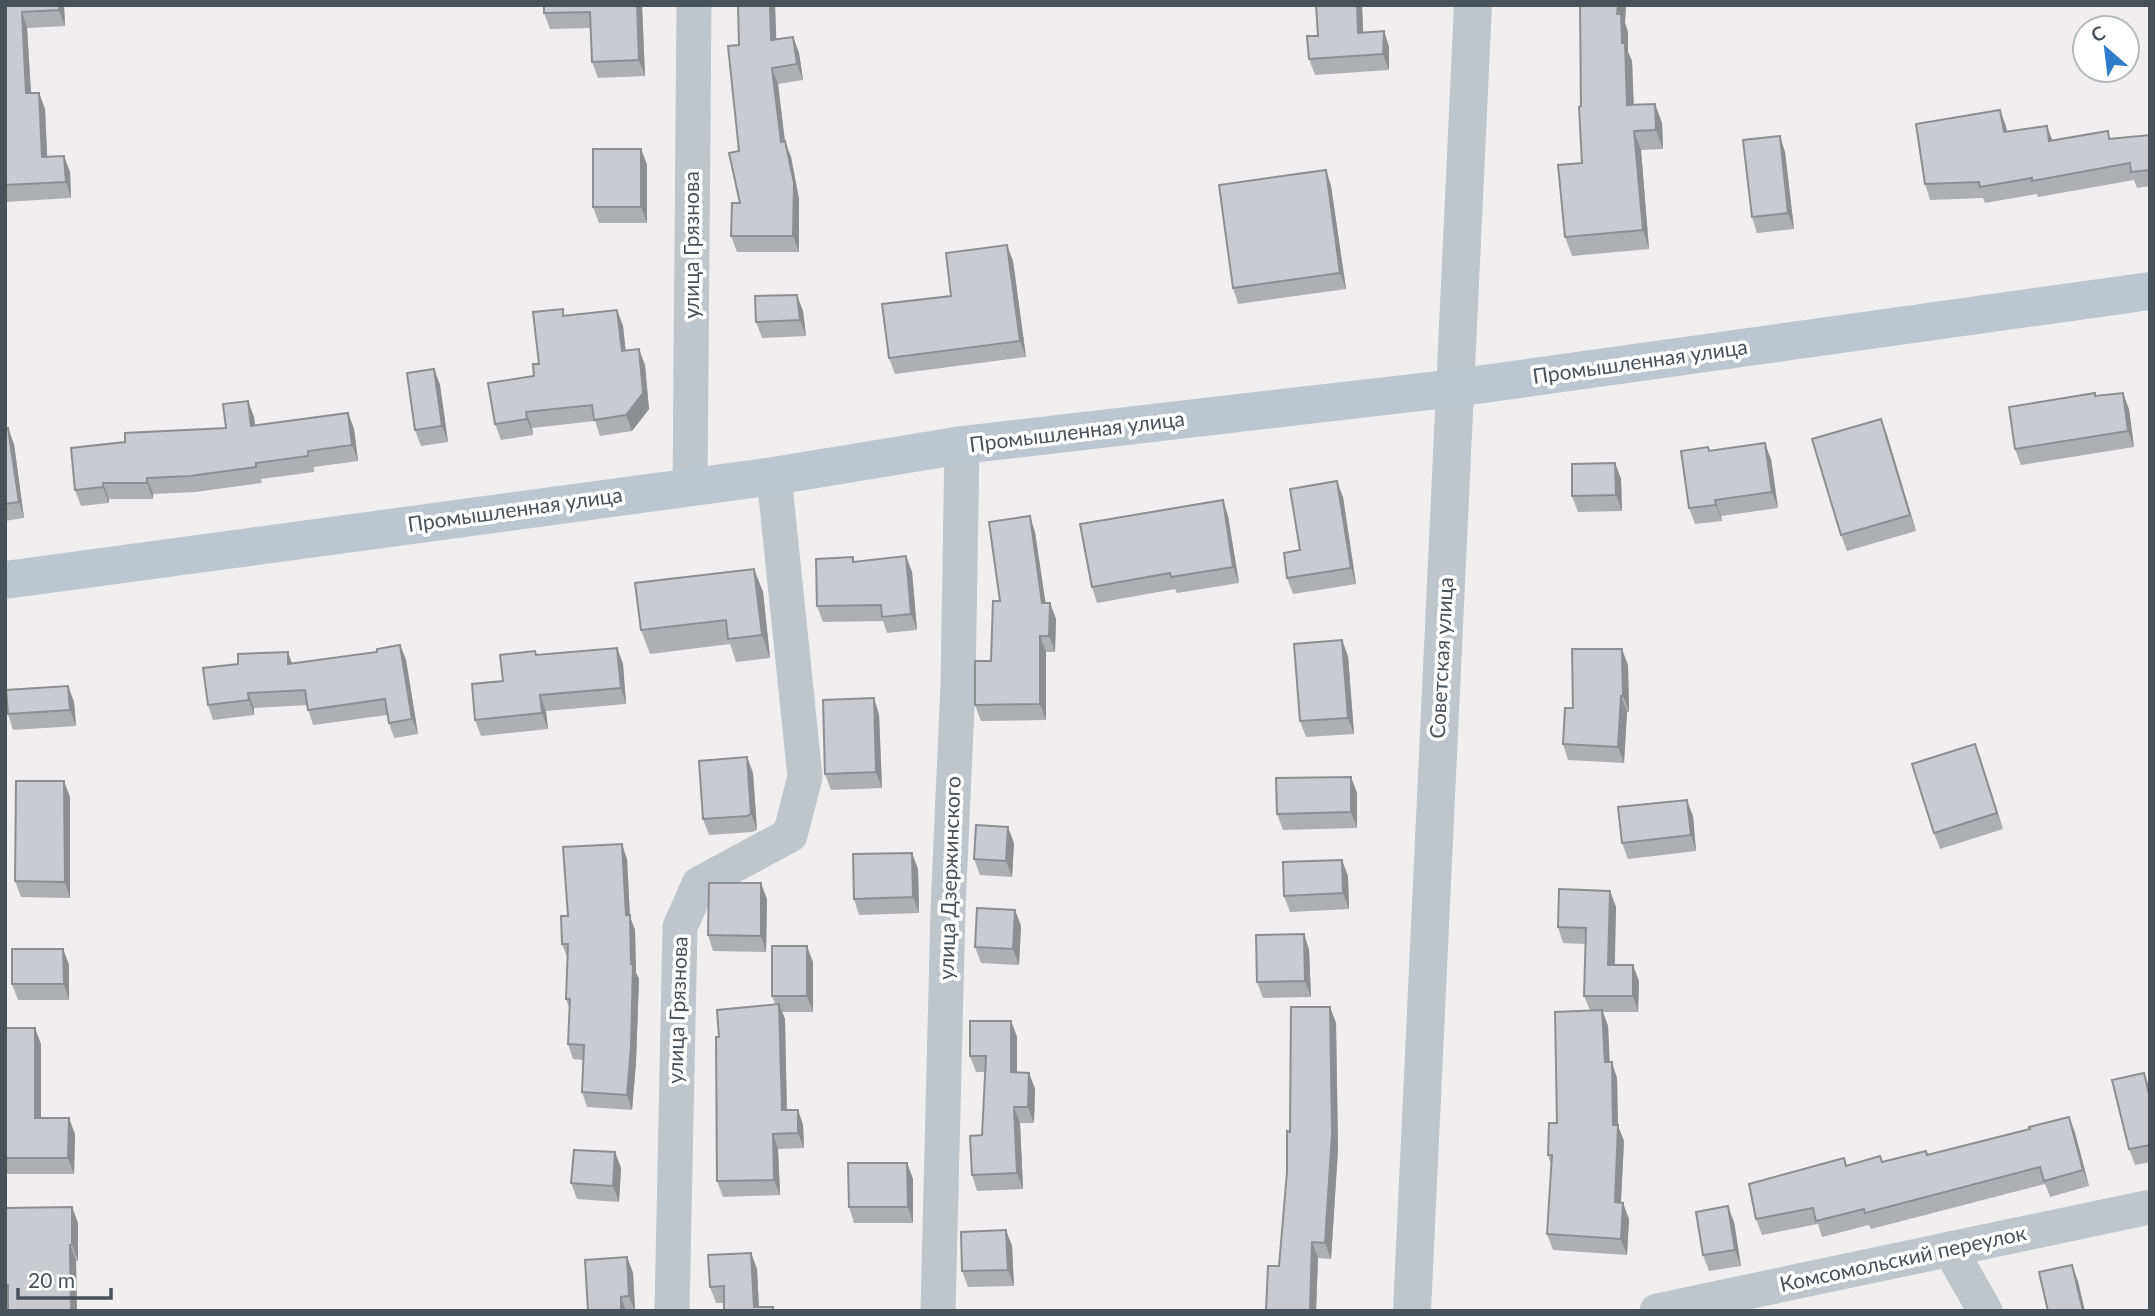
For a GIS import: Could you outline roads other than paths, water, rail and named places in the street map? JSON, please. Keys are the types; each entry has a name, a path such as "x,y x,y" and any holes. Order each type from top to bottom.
{"main road":[{"name":"Промышленная улица","path":"5,580 774,476 962,446 1455,388 2150,291"}],"street":[{"name":"улица Грязнова","path":"690,486 694,5"},
{"name":"Советская улица","path":"1412,1311 1473,5"},
{"name":"улица Дзержинского","path":"938,1311 948,909 958,685 962,446"},
{"name":"улица Грязнова","path":"671,1311 680,928 699,884 790,835 805,777 774,476"},
{"name":"Комсомольский переулок","path":"1657,1311 2150,1207"},
{"path":"1950,1250 1985,1311"}]}
